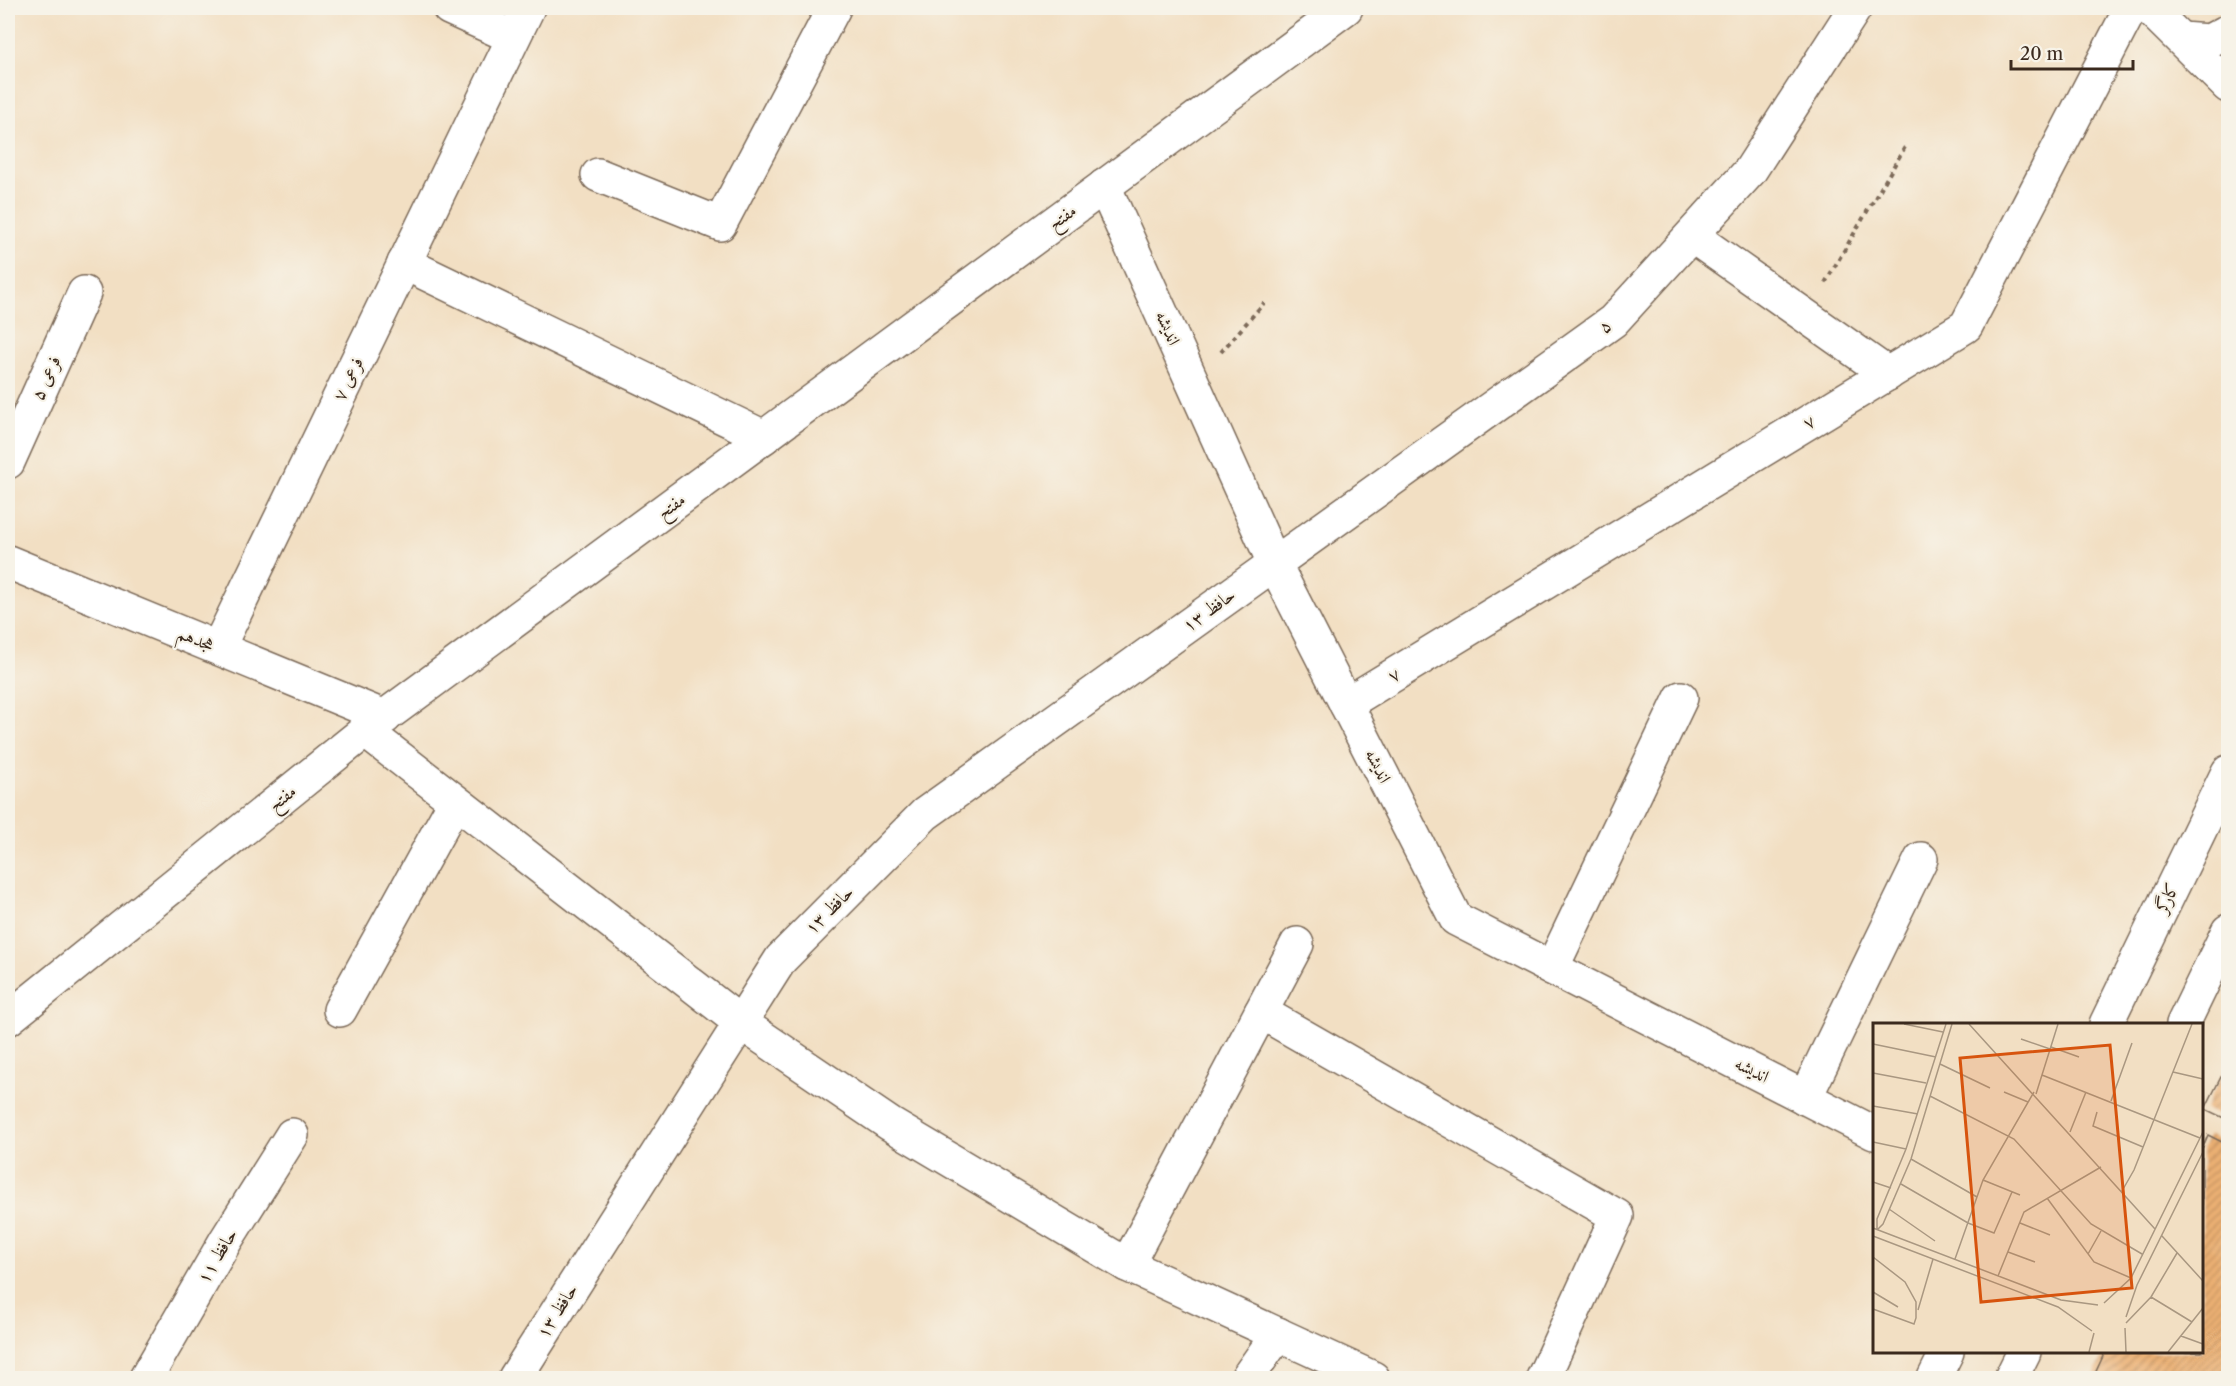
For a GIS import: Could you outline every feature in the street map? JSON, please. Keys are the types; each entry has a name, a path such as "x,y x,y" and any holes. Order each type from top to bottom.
{"street":[{"path":"449,8 513,37"},
{"name":"فرعی ۷","path":"218,648 528,8"},
{"path":"598,175 720,224 834,8"},
{"name":"مفتح","path":"8,1019 375,724 1343,8"},
{"name":"۵","path":"1274,563 1613,321 1750,171 1855,8"},
{"name":"۷","path":"1346,704 1966,326 2131,8"},
{"path":"2149,8 2229,86"},
{"path":"2181,39 2209,41 2229,31"},
{"name":"اندیشه","path":"1104,186 1274,563 1456,919 1873,1132"},
{"path":"1692,236 1888,374"},
{"path":"404,263 764,437"},
{"name":"فرعی ۵","path":"8,462 84,293"},
{"name":"هجدهم","path":"8,562 218,648 375,724 455,802 741,1023 890,1124 1127,1265 1373,1378"},
{"name":"حافظ ۱۳","path":"515,1378 782,959 925,814 1274,563"},
{"path":"1552,968 1681,698"},
{"name":"کارگر","path":"2106,1023 2229,772"},
{"path":"340,1010 455,802"},
{"path":"1805,1098 1921,859"},
{"path":"2183,1023 2229,931"},
{"path":"1127,1265 1297,944"},
{"path":"1262,1012 1617,1216 1543,1378"},
{"name":"حافظ ۱۱","path":"146,1378 226,1240 292,1135"},
{"path":"1248,1378 1278,1334"},
{"path":"1934,1378 1946,1353"},
{"path":"2011,1378 2024,1353"}],"path":[{"path":"1806,316 1905,147"},
{"path":"1193,383 1264,303"}],"building":[{"path":"2228,1063 2228,1120 2205,1109"},
{"path":"2208,1135 2228,1145 2228,1378 2093,1378 2105,1353 2203,1353 2203,1147"}]}
